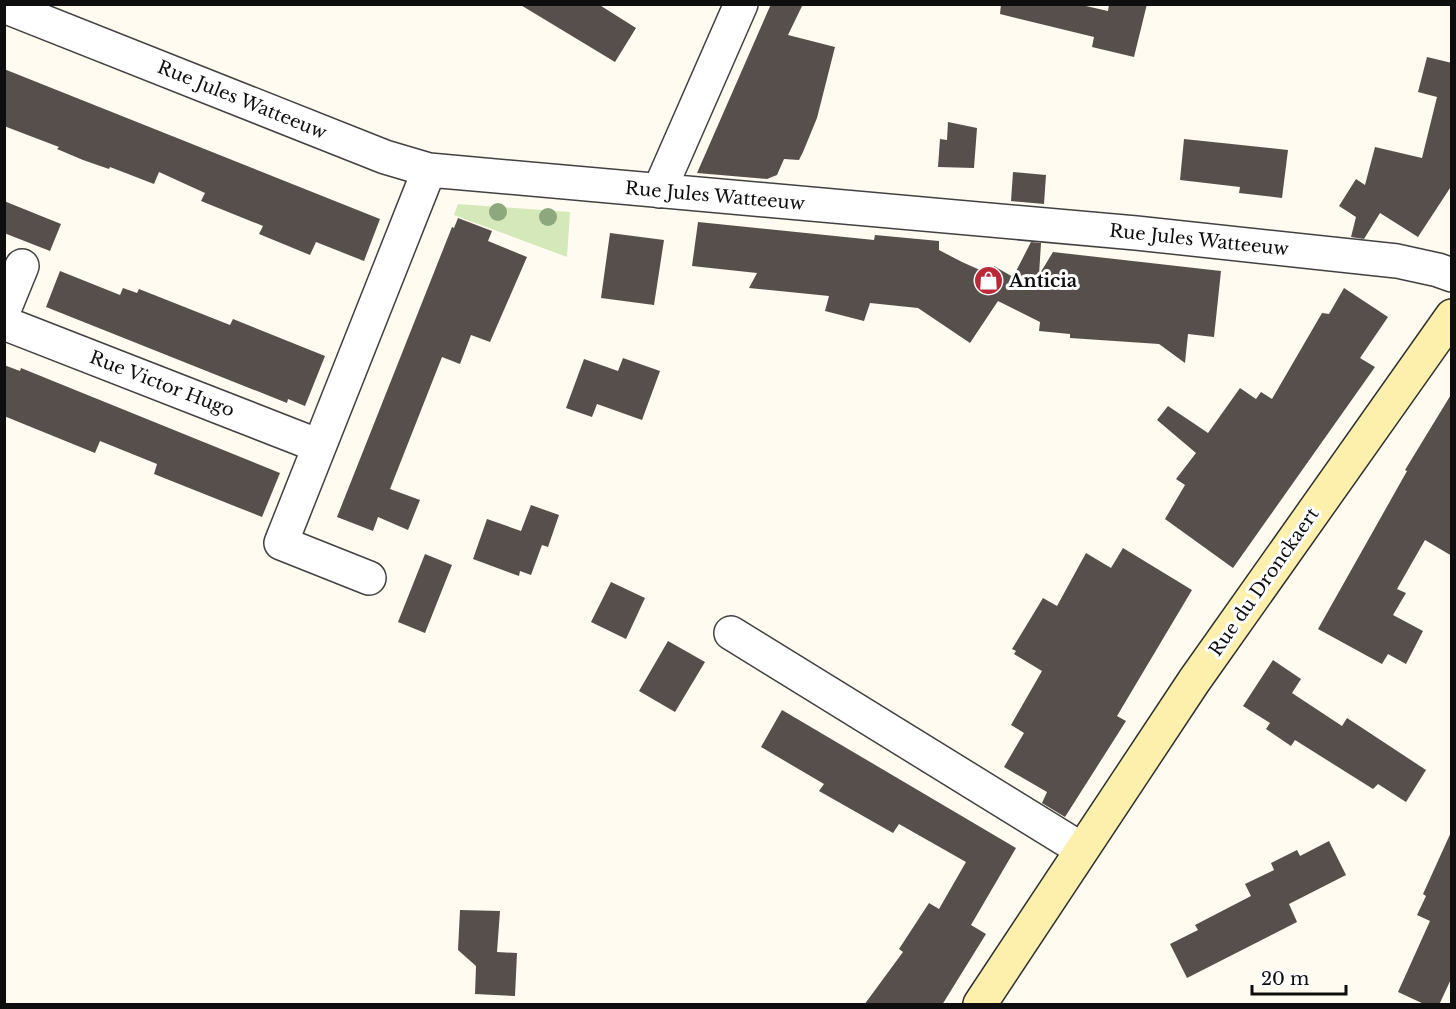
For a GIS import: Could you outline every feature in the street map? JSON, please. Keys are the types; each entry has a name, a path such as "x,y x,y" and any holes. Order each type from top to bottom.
{"main road":[{"name":"Rue du Dronckaert","path":"980,1005 1194,681 1452,316"}],"street":[{"path":"659,191 741,4"},
{"name":"Rue Jules Watteeuw","path":"4,6 385,157 429,170 1136,233 1397,261 1452,275"},
{"path":"369,578 281,543 429,170"},
{"path":"4,310 22,266"},
{"name":"Rue Victor Hugo","path":"4,322 319,446"},
{"path":"731,633 1081,849"}],"green space":[{"path":"458,204 570,212 567,257 454,215"}],"building":[{"path":"519,4 598,4 636,28 615,62"},
{"path":"771,4 803,4 788,35 835,47 817,118 803,152 799,160 784,159 777,175 767,179 697,173"},
{"path":"1001,4 1077,4 1108,11 1109,4 1147,4 1134,57 1092,47 1094,37 1000,14"},
{"path":"1427,57 1452,63 1452,185 1418,237 1380,213 1364,239 1351,237 1356,217 1339,206 1356,179 1365,185 1375,147 1422,158 1437,97 1418,92"},
{"path":"4,69 380,219 364,261 316,242 310,255 259,234 263,226 201,201 205,193 159,172 154,184 110,167 109,169 83,160 57,149 59,147 4,126"},
{"path":"948,122 977,128 974,168 938,167 940,139 947,140"},
{"path":"1184,139 1288,150 1282,198 1239,193 1240,187 1180,180"},
{"path":"1013,172 1046,175 1044,204 1011,201"},
{"path":"4,201 61,224 50,251 4,233"},
{"path":"458,218 492,231 488,241 527,257 490,342 471,335 460,364 442,357 390,489 420,500 408,530 378,517 373,531 337,517 452,227 454,228"},
{"path":"698,222 874,240 875,235 939,241 939,250 962,262 989,274 994,266 1013,277 1031,242 1041,243 1039,275 1053,252 1221,271 1214,337 1188,334 1185,363 1159,344 1070,338 1070,334 1039,331 1040,322 998,301 970,343 918,308 870,303 864,321 825,311 829,296 749,288 757,273 692,266"},
{"path":"610,233 664,240 654,305 601,298"},
{"path":"60,271 120,295 123,288 137,293 139,289 230,325 233,319 325,356 305,406 288,399 287,403 46,307"},
{"path":"1344,288 1388,317 1360,358 1375,367 1233,568 1165,519 1185,485 1176,479 1196,453 1157,420 1168,406 1208,433 1240,388 1256,399 1261,392 1272,399 1322,313 1329,314"},
{"path":"623,358 660,371 642,420 597,404 592,417 566,408 584,359 618,371"},
{"path":"4,365 20,371 21,368 280,473 262,517 154,474 157,464 100,441 95,453 4,416"},
{"path":"1452,393 1452,556 1425,540 1397,589 1406,593 1393,615 1423,631 1406,664 1388,654 1382,664 1318,629 1407,471 1405,470"},
{"path":"531,505 559,515 548,547 542,545 531,575 520,571 519,576 473,559 487,519 521,531"},
{"path":"1123,548 1192,590 1117,716 1126,721 1065,817 1042,803 1047,792 1004,767 1024,733 1011,725 1042,671 1014,654 1016,651 1012,649 1043,598 1057,606 1086,553 1111,568"},
{"path":"425,554 452,565 425,633 398,622"},
{"path":"611,582 645,598 626,639 591,622"},
{"path":"668,641 705,662 675,712 639,691"},
{"path":"1273,660 1301,679 1292,693 1342,726 1347,718 1426,770 1406,802 1378,784 1373,789 1295,740 1291,746 1266,729 1270,723 1243,706"},
{"path":"782,710 1016,848 971,925 986,934 942,1005 864,1005 903,952 899,949 929,903 939,909 966,862 899,824 893,833 819,791 824,784 761,747"},
{"path":"1452,830 1452,977 1439,1005 1426,1005 1398,992 1430,921 1417,915 1426,896 1423,894"},
{"path":"1329,841 1346,875 1289,904 1297,922 1187,978 1170,944 1198,930 1195,925 1251,896 1245,884 1274,870 1271,863 1297,850 1300,856"},
{"path":"460,910 500,911 497,952 517,953 515,996 475,994 476,966 458,950"}],"place":[{"name":"Anticia","path":"988,281"}]}
